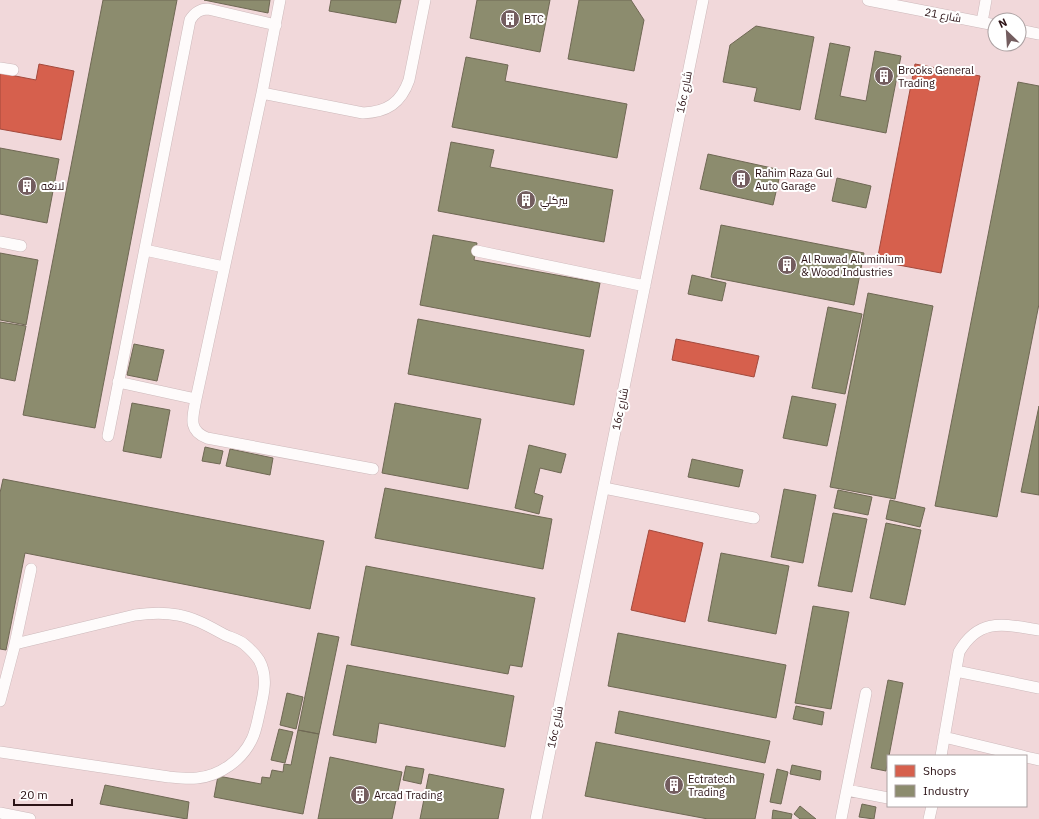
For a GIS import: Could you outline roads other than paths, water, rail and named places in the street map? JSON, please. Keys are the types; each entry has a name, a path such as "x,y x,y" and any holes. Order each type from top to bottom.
{"lane":[{"path":"280,0 262,93 192,422 197,433 207,438 373,469"},
{"path":"262,93 363,113 383,110 392,105 406,90 410,80 424,0"},
{"name":"16c شارع","path":"536,819 703,0"},
{"name":"شارع 21","path":"868,0 987,23"},
{"path":"982,22 986,0"},
{"path":"108,436 190,20 198,11 208,9 276,25"},
{"path":"1027,32 1039,34"},
{"path":"0,68 13,70"},
{"path":"0,242 21,246"},
{"path":"145,250 224,267"},
{"path":"477,251 645,286"},
{"path":"118,382 196,399"},
{"path":"604,488 754,518"},
{"path":"0,701 15,644 31,569"},
{"path":"0,752 169,777 198,778 212,775 225,769 236,761 246,750 253,738 264,695 264,672 252,651 243,644 204,624 191,618 177,615 149,613 135,615 15,644"},
{"path":"941,755 959,652 963,645 974,634 982,629 1000,624 1039,630"},
{"path":"956,671 1039,688"},
{"path":"841,819 866,693"},
{"path":"944,737 1021,755"},
{"path":"1027,757 1039,760"},
{"path":"846,790 887,798"},
{"path":"929,807 929,819"},
{"path":"0,813 30,819"}],"place":[{"name":"BTC","path":"510,19"},
{"name":"Brooks General Trading","path":"884,76"},
{"name":"Rahim Raza Gul Auto Garage","path":"741,179"},
{"name":"لانغه","path":"27,186"},
{"name":"بيركلي","path":"526,200"},
{"name":"Al Ruwad Aluminium & Wood Industries","path":"787,265"},
{"name":"Ectratech Trading","path":"674,785"},
{"name":"Arcad Trading","path":"360,795"}]}
